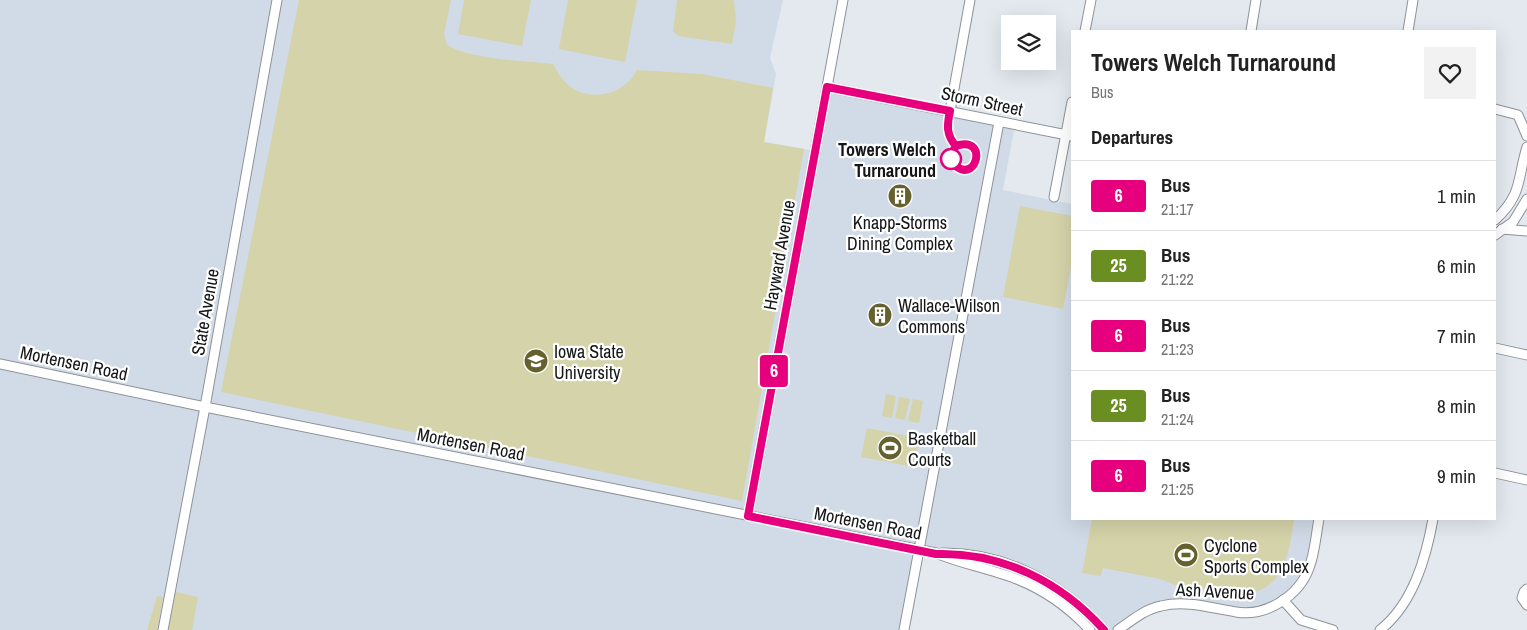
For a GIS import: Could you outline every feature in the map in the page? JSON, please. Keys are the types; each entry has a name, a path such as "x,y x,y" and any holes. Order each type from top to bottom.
{"street":[{"name":"State Avenue","path":"163,630 205,407 277,0"},
{"name":"Hayward Avenue","path":"748,516 843,0"},
{"path":"950,111 970,0"},
{"path":"1086,30 1091,0"},
{"path":"1251,30 1256,0"},
{"path":"1408,30 1413,0"},
{"name":"Storm Street","path":"827,87 1069,135"},
{"path":"1496,109 1523,116 1527,136"},
{"path":"1054,197 1069,135 1071,113"},
{"path":"904,630 999,122"},
{"path":"1496,219 1510,204 1515,195 1527,147"},
{"path":"1500,229 1513,222 1527,198"},
{"path":"1500,229 1527,231"},
{"path":"1496,348 1527,355"},
{"name":"Mortensen Road","path":"0,364 205,407 920,550 1017,579 1056,600 1090,630"},
{"path":"1496,474 1527,480"},
{"name":"Ash Avenue","path":"1118,630 1138,616 1160,606 1181,603 1246,613 1267,609 1283,600 1296,588 1309,569 1319,520"},
{"path":"1380,630 1392,619 1412,588 1422,564 1433,520"},
{"name":"Mortensen Road","path":"936,554 964,554 1002,563 1041,579 1076,602 1104,630"},
{"path":"1527,589 1522,598 1527,605"},
{"path":"1283,600 1301,620 1334,630"}],"shaded area":[{"name":"Iowa State University","path":"0,0 783,0 770,58 776,74 764,142 815,151 827,87 1015,125 1003,190 1071,204 1071,520 1319,520 1311,563 1296,588 1257,611 1161,606 1118,630 1104,630 1076,602 1003,563 920,550 904,630 0,630"},
{"path":"299,0 451,0 444,34 447,45 457,50 483,56 553,64 567,84 576,90 595,95 615,91 624,86 637,70 702,74 773,88 764,142 804,149 742,501 221,392"},
{"path":"464,0 531,0 522,46 458,34"},
{"path":"568,0 637,0 625,62 559,49"},
{"path":"677,0 734,0 736,21 732,44 678,36 673,31"},
{"path":"1020,206 1071,216 1071,267 1063,309 1003,297"},
{"path":"886,394 896,396 892,418 882,416"},
{"path":"899,397 910,399 905,420 895,418"},
{"path":"913,399 923,401 919,423 908,421"},
{"name":"Basketball Courts","path":"867,428 919,438 914,467 861,457"},
{"name":"Cyclone Sports Complex","path":"1092,520 1294,520 1288,553 1281,570 1271,583 1255,592 1237,594 1198,587 1181,587 1160,579 1103,568 1101,576 1082,573"},
{"path":"176,592 198,597 192,630 167,630"},
{"path":"157,596 163,597 157,630 147,630"}],"bus line":[{"name":"6","path":"959,145 966,144 974,148 976,152 976,161 968,169 959,169 953,164 951,156 956,146 949,135 947,127 950,111 827,87 748,516 936,554 964,554 1002,563 1041,579 1063,592 1076,602 1104,630"}],"place":[{"name":"Towers Welch Turnaround","path":"951,159"},
{"name":"Knapp-Storms Dining Complex","path":"900,196"},
{"name":"Wallace-Wilson Commons","path":"880,315"},
{"name":"Iowa State University","path":"536,361"},
{"name":"Basketball Courts","path":"890,448"},
{"name":"Cyclone Sports Complex","path":"1186,555"}]}
